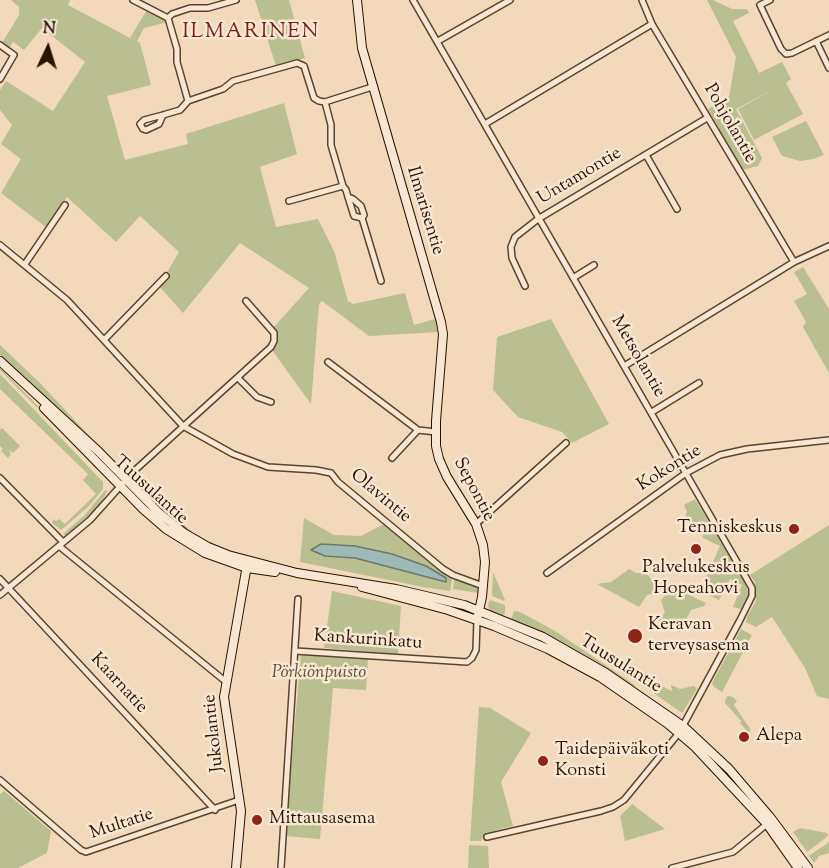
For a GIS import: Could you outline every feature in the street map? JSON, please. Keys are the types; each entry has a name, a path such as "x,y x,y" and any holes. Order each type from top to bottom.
{"main road":[{"name":"Ilmarisentie","path":"357,0 362,48 372,87 441,322 436,432"},
{"name":"Tuusulantie","path":"0,361 43,408 123,483 184,532 208,547 248,564 356,584 477,620 541,645 636,700 681,729 767,824 798,868"},
{"name":"Sepontie","path":"436,432 439,459 447,477 476,524 484,554 483,586 477,620"},
{"name":"Jukolantie","path":"236,868 240,811 224,707 225,681 248,564"},
{"name":"Tuusulantie","path":"356,584 422,594 479,610 543,637 576,654 646,698 751,793 808,868"}],"street":[{"path":"133,0 168,18 188,100"},
{"path":"168,18 172,14 190,8 208,8 236,0"},
{"name":"Metsolantie","path":"413,0 748,578 753,592 740,622 681,729"},
{"path":"438,41 510,0"},
{"name":"Pohjolantie","path":"642,0 652,24 794,262"},
{"path":"770,0 760,5 781,49 786,54 829,35"},
{"path":"485,124 652,24"},
{"path":"816,41 829,68"},
{"path":"0,45 14,55"},
{"path":"0,79 18,48"},
{"path":"163,114 180,110 188,100 223,89 233,81 302,63 314,98 319,101 325,102 372,87"},
{"path":"325,102 331,125 332,145 343,186 354,216 362,218"},
{"name":"Untamontie","path":"525,286 512,258 511,247 515,237 538,219 707,118"},
{"path":"646,155 677,209"},
{"path":"289,201 343,186"},
{"path":"348,197 362,206 364,215 362,218 381,280"},
{"path":"25,264 65,206"},
{"name":"Olavintie","path":"0,245 67,300 183,426 233,454 268,466 331,473 338,482 443,569 483,586"},
{"path":"626,365 794,262 829,246"},
{"path":"573,278 594,266"},
{"path":"104,340 166,276"},
{"path":"0,595 90,520 123,483 271,347 274,333 246,302"},
{"path":"328,362 418,430 436,432"},
{"path":"238,378 257,397 271,402"},
{"path":"652,412 699,383"},
{"path":"392,458 418,430"},
{"name":"Kokontie","path":"547,573 686,473 720,455 733,451 829,440"},
{"path":"476,524 566,442"},
{"path":"0,478 61,544 225,681"},
{"name":"Kaarnatie","path":"0,579 215,810"},
{"path":"295,651 298,599"},
{"name":"Kankurinkatu","path":"280,868 295,651 467,662 476,650 477,620"},
{"path":"487,837 601,811 620,804 681,729"},
{"name":"Multatie","path":"0,780 86,852 239,800"},
{"path":"672,868 733,852 767,824"}],"green space":[{"path":"11,0 70,0 68,5 130,38 147,10 167,19 168,22 144,28 137,41 140,43 151,85 107,96 125,160 188,144 186,134 284,103 297,154 260,167 276,227 318,219 334,251 348,301 353,304 405,293 414,325 435,319 439,332 369,336 322,301 319,304 311,404 272,350 277,342 277,332 273,328 309,288 240,243 183,313 159,286 179,252 140,216 116,242 67,197 47,228 1,193 21,159 1,144 12,125 0,110 0,90 6,81 53,111 85,62 42,28 24,50 13,42 9,48 2,43 19,15 19,7"},
{"path":"255,0 289,0 305,58 276,66"},
{"path":"707,0 713,0 732,9 747,9 749,13 733,21 759,73 782,62 791,79 786,83 803,114 754,140 738,109 778,87 736,109 762,158 758,166 742,170 708,109 729,97 736,57"},
{"path":"806,121 824,155 800,161 782,156 772,137"},
{"path":"803,267 829,309 829,373 803,327 806,322 794,301 807,294 794,272"},
{"path":"551,319 609,424 572,443 562,432 518,417 493,390 497,337"},
{"path":"0,345 40,383 97,444 0,355"},
{"path":"0,368 68,436 104,476 0,370"},
{"path":"0,374 103,482 103,489 89,506 61,530 52,523 53,519 56,521 59,519 65,524 96,494 83,480 88,474 0,389"},
{"path":"2,428 20,446 13,453 9,450 11,454 8,458 1,451 3,449 0,446"},
{"path":"106,489 107,492 97,508 66,536 63,534 85,515"},
{"path":"146,490 192,532 214,544 245,556 213,546 175,523 142,493"},
{"path":"695,499 747,584 748,597 741,609 733,607 742,585 730,579 719,600 700,591 720,546 703,538 702,527 684,518 687,512 684,505"},
{"path":"304,518 334,535 361,536 384,524 453,575 450,591 300,562","holes":["355,546 370,550 445,582 355,558 341,558"]},
{"path":"829,525 829,699 817,696 805,668 772,617 756,627 746,622 756,601 755,582 750,575"},
{"path":"629,569 636,573 646,573 660,589 659,592 647,595 639,607 597,584 611,582"},
{"path":"493,572 505,600 504,601 492,596"},
{"path":"454,579 474,585 478,593 453,589"},
{"path":"673,587 706,603 704,606 691,610 680,632 657,620 665,613 661,600"},
{"path":"332,591 401,606 398,654 324,648"},
{"path":"490,600 505,605 505,613 502,617 489,610"},
{"path":"514,611 555,631 635,687 582,654 511,620"},
{"path":"741,629 752,635 722,692 712,683"},
{"path":"583,641 646,673 647,679 672,691 671,685 680,689 694,686 697,689 682,713 582,643"},
{"name":"Pörkiönpuisto","path":"301,654 368,658 366,690 333,688 320,839 285,836"},
{"path":"729,696 737,701 734,705 751,730 748,732 725,703 726,697"},
{"path":"479,707 490,708 531,733 501,782 513,826 485,833 481,841 470,841"},
{"path":"4,791 51,831 47,853 18,868 0,868 0,794"},
{"path":"632,804 665,829 625,841 620,816"},
{"path":"800,828 827,833 828,836 807,852 793,832"},
{"path":"829,842 829,853 819,856 814,863 809,856"},
{"path":"469,845 488,846 489,868 468,868"}],"water":[{"path":"321,544 355,546 392,554 426,566 446,578 446,582 355,558 325,556 311,550"}],"place":[{"name":"Tenniskeskus","path":"794,529"},
{"name":"Palvelukeskus Hopeahovi","path":"696,549"},
{"name":"Keravan terveysasema","path":"635,636"},
{"name":"Alepa","path":"744,737"},
{"name":"Taidepäiväkoti Konsti","path":"543,761"},
{"name":"Mittausasema","path":"257,820"}],"district":[{"name":"ILMARINEN","path":"251,33"}]}
